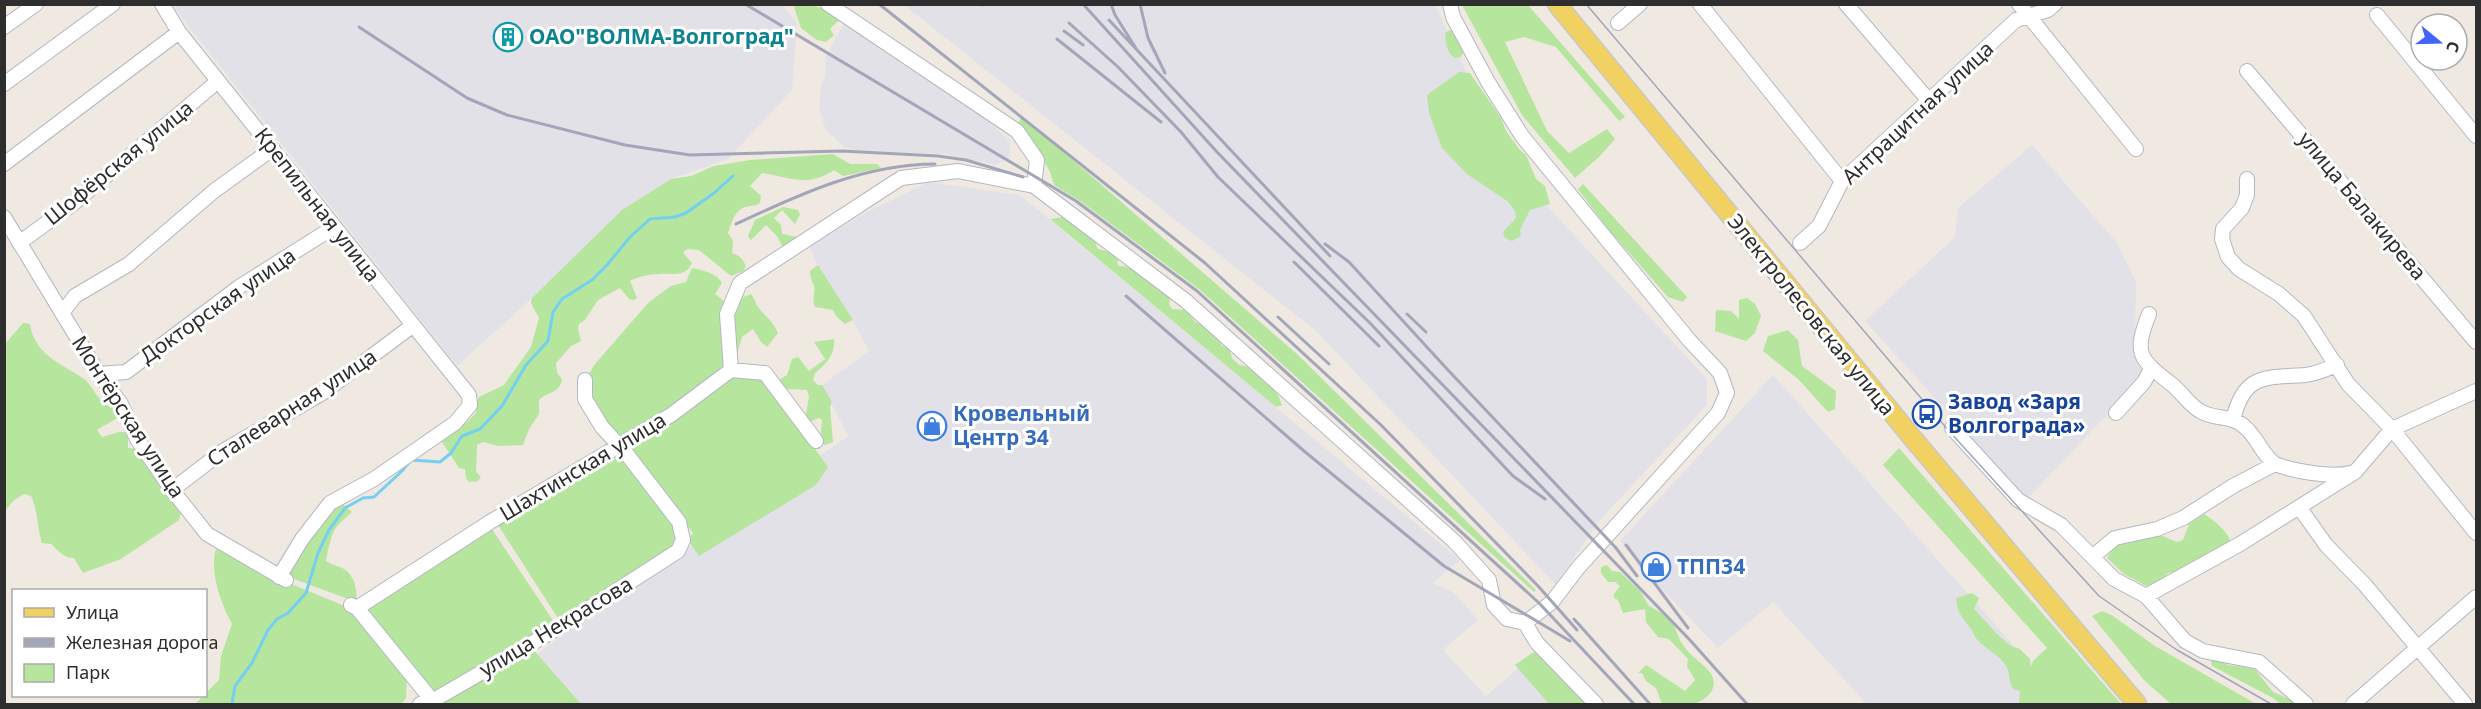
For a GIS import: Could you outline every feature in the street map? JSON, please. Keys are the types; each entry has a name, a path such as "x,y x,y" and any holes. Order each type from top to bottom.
{"main road":[{"name":"Электролесовская улица","path":"1557,4 1915,441 2138,705"}],"street":[{"path":"4,84 113,4"},
{"name":"Крепильная улица","path":"162,4 179,32 469,395 471,405 454,423 374,479 330,503 302,539 283,579"},
{"path":"828,4 1017,131 1037,160 1034,186"},
{"path":"1450,4 1453,17 1488,82 1522,136 1674,322 1720,372 1727,393 1718,413 1578,568 1551,602 1525,623"},
{"path":"1618,22 1640,4"},
{"path":"1700,4 1842,181"},
{"path":"1846,4 1930,102"},
{"path":"2019,4 2136,149"},
{"name":"Антрацитная улица","path":"1800,243 1819,226 1842,181 2016,20 2048,10 2055,4"},
{"path":"4,27 26,7"},
{"path":"2377,15 2476,136"},
{"path":"4,164 179,32"},
{"name":"улица Балакирева","path":"2247,71 2476,342"},
{"name":"Шофёрская улица","path":"19,243 74,203 218,81"},
{"path":"62,313 75,296 129,264 214,191 272,149"},
{"path":"816,441 765,373 731,370 727,314 740,283 901,178 958,171 1034,186 1186,301 1455,542 1489,580 1494,605 1507,619 1525,623 1537,643 1596,705"},
{"path":"2247,179 2247,195 2242,208 2223,229 2222,239 2228,257 2239,269 2279,294 2304,316 2348,384 2392,429 2476,533"},
{"name":"Монтёрская улица","path":"4,217 99,374 121,404 137,439 172,490 207,534 283,579"},
{"name":"Докторская улица","path":"99,374 126,372 239,286 334,227"},
{"path":"2149,314 2142,333 2140,350 2146,363 2200,412 2233,420 2248,429 2264,455 2275,464 2290,470 2341,476 2355,471"},
{"name":"Сталеварная улица","path":"172,490 223,451 324,392 412,326"},
{"path":"2233,420 2237,405 2246,389 2259,380 2290,374 2306,375 2337,365"},
{"path":"2115,413 2144,382 2151,369"},
{"name":"Шахтинская улица","path":"429,703 353,606 671,415 731,370"},
{"path":"585,380 585,399 602,427 619,445"},
{"path":"2146,596 2240,544 2355,471 2392,429 2476,391"},
{"path":"1952,428 2018,500 2061,525 2114,579 2146,596 2185,641 2203,651 2259,662 2306,705"},
{"name":"улица Некрасова","path":"429,703 633,582 678,551 683,540 679,522 619,445"},
{"path":"2092,556 2115,538 2157,529 2183,518 2233,486 2275,464"},
{"path":"2299,507 2326,545 2365,585 2465,705"},
{"path":"2353,705 2476,597"}],"shaded area":[{"path":"179,4 782,4 797,23 792,90 728,159 671,179 622,210 564,269 457,366 175,9"},
{"path":"904,5 1435,5 1510,166 1707,379 1707,405 1598,522 1556,585 1316,331"},
{"path":"844,23 903,65 986,118 1010,142 1010,158 996,165 946,154 856,150 844,147 826,130 819,109 826,56"},
{"path":"2032,145 2117,243 2136,282 2135,351 2145,375 2027,499 1865,321 1955,237 1958,208"},
{"path":"928,182 1020,195 1460,560 1433,583 1454,593 1478,620 1443,650 1486,696 1535,654 1575,704 581,704 535,655 848,436 822,385 869,351 809,247 867,212"},
{"path":"1773,375 2066,704 1867,704 1773,602 1718,648 1660,587 1620,541"}],"green space":[{"path":"798,5 820,8 835,16 839,20 830,29 834,35 826,42 817,40 801,28 794,7"},
{"path":"1462,5 1528,5 1625,117 1619,121 1556,47 1524,37 1505,42 1547,131 1569,153 1607,129 1615,139 1575,178 1522,115"},
{"path":"1450,30 1465,49 1461,57 1455,58 1448,50 1445,36"},
{"path":"1459,72 1470,73 1501,118 1506,131 1526,155 1536,179 1545,186 1550,204 1530,210 1520,230 1521,236 1512,241 1505,238 1503,232 1516,218 1515,211 1507,201 1467,174 1442,148 1429,113 1427,95"},
{"path":"1022,116 1297,354 1536,590 1534,592 1199,289 1080,201 1054,185 1050,172 1032,139 1017,125"},
{"path":"833,154 850,164 877,164 881,168 843,176 834,170 816,179 807,180 762,173 750,186 761,196 760,203 739,211 728,233 733,241 732,253 737,255 746,266 743,271 731,276 699,250 687,249 683,253 692,263 686,271 677,274 647,275 630,281 637,298 634,300 629,299 620,288 598,300 585,320 579,324 581,341 571,346 556,363 557,373 562,379 561,384 556,390 539,400 539,414 529,429 523,445 498,446 483,442 477,445 476,472 481,477 478,481 469,482 465,469 459,468 442,442 457,426 466,423 476,413 479,397 504,385 531,347 539,318 531,303 532,298 622,210 671,179 691,176 714,166 750,160"},
{"path":"1583,184 1687,297 1683,302 1668,297 1608,229 1578,189"},
{"path":"783,207 798,210 800,214 795,224 782,210 774,218 781,225 782,234 797,237 798,241 782,246 777,236 766,225 751,240 748,236 755,220"},
{"path":"1062,217 1095,238 1097,248 1119,257 1117,263 1119,266 1134,267 1166,294 1170,299 1169,304 1172,309 1187,310 1195,322 1205,325 1222,346 1229,347 1232,358 1239,365 1261,372 1263,380 1274,385 1282,405 1276,407 1050,219"},
{"path":"818,265 853,320 845,324 833,310 815,307 810,271"},
{"path":"692,268 709,272 719,279 722,283 715,294 724,301 726,308 732,311 738,309 741,298 751,294 778,333 767,347 753,329 742,337 734,364 676,410 621,439 605,424 589,397 587,377 595,364 649,302 671,286 686,282"},
{"path":"1747,298 1755,304 1761,316 1755,333 1746,341 1715,331 1716,310 1731,311 1739,319 1739,300"},
{"path":"23,323 30,324 37,344 50,358 84,379 102,401 119,411 121,414 118,417 97,430 102,437 128,432 128,448 139,449 182,508 179,520 121,559 83,573 74,558 64,555 51,544 42,543 31,496 24,494 13,501 5,511 5,344"},
{"path":"1788,330 1798,340 1802,366 1836,391 1835,409 1828,412 1799,380 1763,351 1768,336"},
{"path":"834,339 832,354 815,373 813,380 818,385 822,385 832,402 830,407 833,442 825,445 820,442 822,420 819,418 809,422 805,419 809,397 807,390 787,389 779,380 787,375 792,359 798,357 809,371 825,359 814,342"},
{"path":"733,374 763,377 828,467 816,485 699,556 688,540 693,533 628,446"},
{"path":"1899,448 2121,704 2019,704 2020,691 2013,689 2006,666 1999,657 1978,640 1960,613 1956,598 1972,593 1979,598 1974,609 1998,635 2011,646 2020,649 2030,659 2031,667 2033,661 2047,648 1883,465"},
{"path":"621,453 674,523 678,539 671,552 561,623 498,525"},
{"path":"335,505 344,505 352,512 335,529 326,561 345,569 352,577 356,587 356,602 286,576 306,541"},
{"path":"2204,514 2226,533 2230,540 2228,545 2196,560 2186,569 2168,573 2160,582 2146,586 2124,574 2107,558 2116,544 2155,533 2177,542 2183,540 2189,524"},
{"path":"491,528 556,625 434,695 368,609"},
{"path":"216,549 260,571 352,609 375,641 407,676 406,698 401,704 195,704 202,697 207,697 207,692 219,680 221,656 232,624 220,597 215,577"},
{"path":"1607,565 1612,571 1620,572 1640,591 1649,606 1671,618 1683,645 1713,677 1713,688 1707,697 1688,705 1662,704 1656,688 1646,681 1642,673 1638,673 1646,665 1685,691 1695,680 1687,666 1688,659 1669,639 1658,637 1646,622 1645,609 1623,613 1618,600 1614,598 1620,586 1615,582 1608,582 1601,573 1601,567"},
{"path":"2102,611 2113,616 2155,646 2256,704 2171,704 2144,680 2092,616"},
{"path":"531,647 581,704 443,704 441,702"},
{"path":"1535,651 1590,704 1549,704 1515,665"},
{"path":"2210,656 2228,665 2254,668 2273,692 2301,704 2281,704 2212,666"}],"waterway":[{"path":"232,704 235,686 252,663 268,630 306,593 318,553 329,530 345,508 363,498 374,497 411,460 440,462 451,453 462,436 480,429 502,406 526,365 548,341 553,312 562,299 592,280 630,237 650,219 675,217 686,213 733,176"}],"tram line":[{"path":"1586,4 1949,431 2099,596 2177,650 2271,704"}],"railway":[{"path":"745,4 1076,201 1197,291 1539,603 1634,704"},
{"path":"879,4 1205,263 1381,425 1539,587 1577,630"},
{"path":"1083,4 1217,152 1689,639 1747,704"},
{"path":"1109,20 1137,50 1115,15 1111,4"},
{"path":"1140,4 1148,38 1165,73"},
{"path":"1069,23 1118,67 1181,132 1218,177 1370,323 1513,476 1545,499"},
{"path":"359,27 467,98 507,115 625,145 690,155 842,151 938,156 966,160 1023,177"},
{"path":"1064,31 1083,45"},
{"path":"1057,39 1161,122"},
{"path":"1137,50 1330,256"},
{"path":"736,224 807,192 857,175 909,165 935,164"},
{"path":"1325,244 1349,262 1616,548 1637,576"},
{"path":"1294,262 1379,346"},
{"path":"1126,296 1304,451 1444,566 1570,641"},
{"path":"1407,314 1426,332"},
{"path":"1278,317 1329,364"},
{"path":"1626,545 1688,628"},
{"path":"1574,619 1650,704"}],"place":[{"name":"ОАО\"ВОЛМА-Волгоград\"","path":"508,37"},
{"name":"Завод «Заря Волгограда»","path":"1927,414"},
{"name":"Кровельный Центр 34","path":"932,426"},
{"name":"ТПП34","path":"1656,567"}]}
